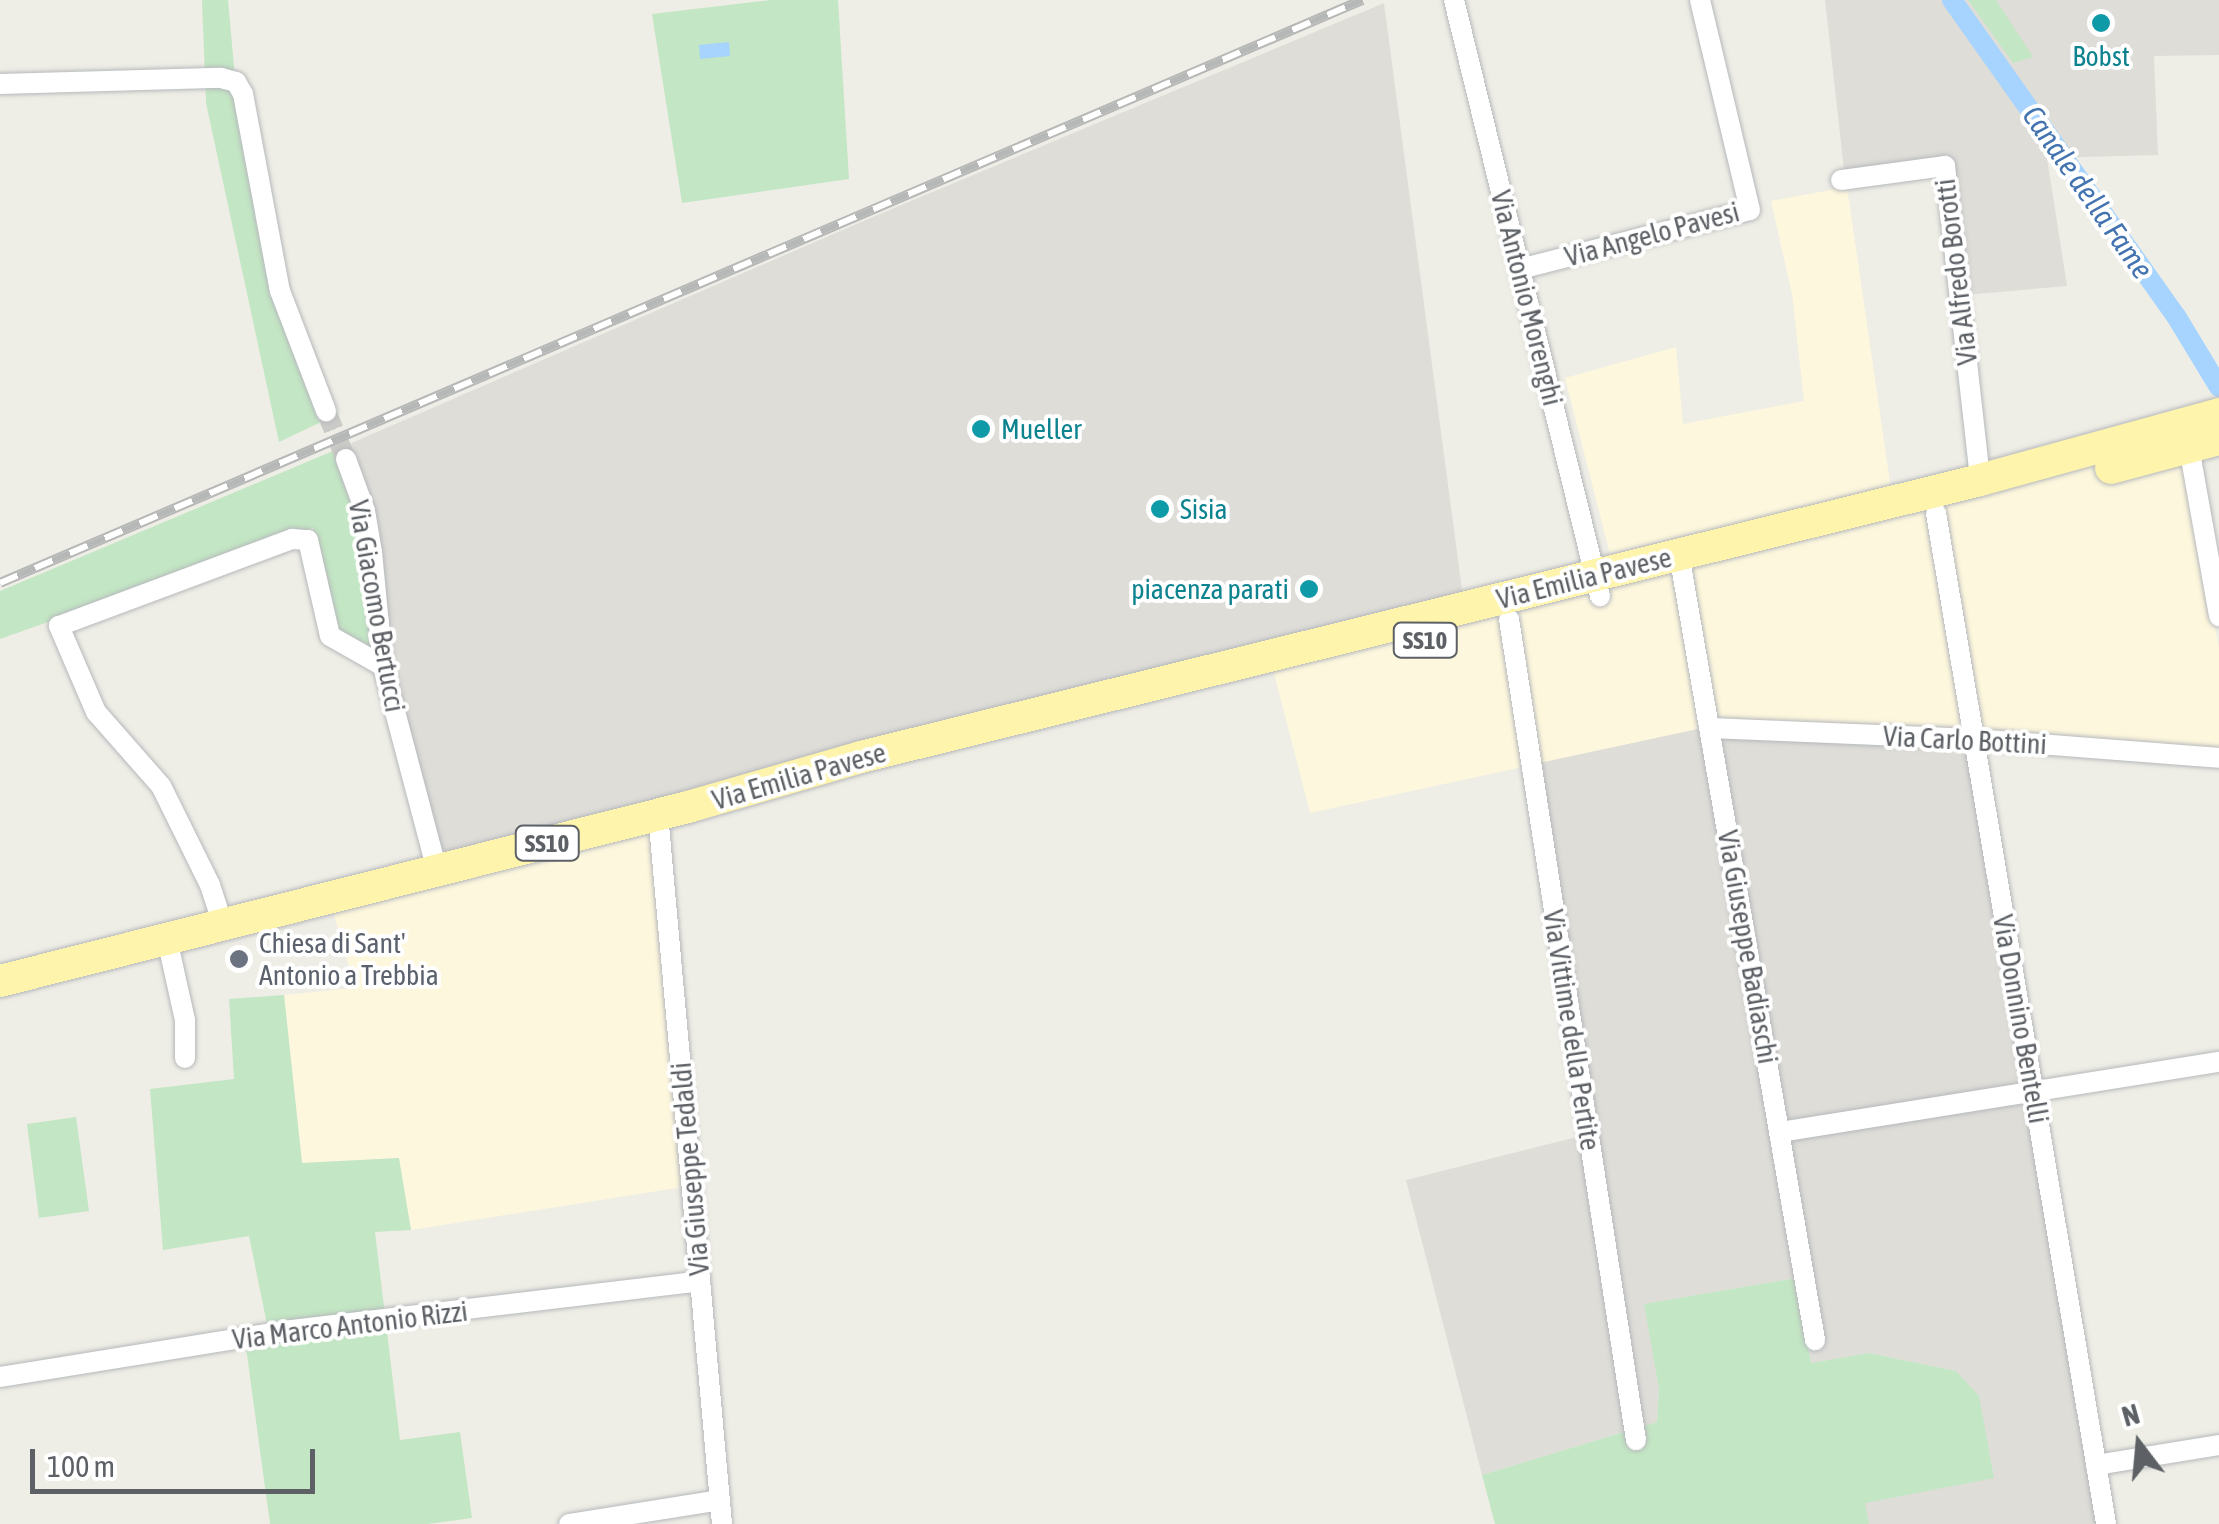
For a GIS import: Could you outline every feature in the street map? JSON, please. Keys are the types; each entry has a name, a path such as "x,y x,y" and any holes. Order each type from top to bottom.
{"main road":[{"name":"Via Emilia Pavese","path":"0,982 658,814 861,757 1597,586 1980,480 2206,432"},
{"name":"Via Emilia Pavese","path":"1682,564 1936,514 2206,432"},
{"name":"Via Emilia Pavese","path":"658,814 824,789 1509,619 1597,586"}],"street":[{"name":"Via Antonio Morenghi","path":"1454,0 1597,586"},
{"name":"Via Angelo Pavesi","path":"1520,268 1752,208 1700,0"},
{"path":"0,84 221,78 236,82 243,94 280,291 326,411"},
{"name":"Via Alfredo Borotti","path":"1841,180 1945,166 1980,480"},
{"path":"2206,432 2219,616"},
{"name":"Via Giacomo Bertucci","path":"346,458 365,511 382,666 436,871"},
{"name":"Via Donnino Bentelli","path":"1936,514 2106,1524"},
{"path":"223,925 210,884 160,786 96,712 59,626 292,539 308,540 330,636 382,666"},
{"name":"Via Giuseppe Badiaschi","path":"1682,564 1815,1340"},
{"name":"Via Vittime della Pertite","path":"1509,619 1636,1440"},
{"name":"Via Carlo Bottini","path":"1710,728 1974,739 2219,758"},
{"name":"Via Giuseppe Tedaldi","path":"658,814 722,1524"},
{"path":"166,939 185,1020 185,1058"},
{"path":"1780,1132 2219,1062"},
{"name":"Via Marco Antonio Rizzi","path":"0,1376 283,1331 700,1282"},
{"path":"2096,1466 2219,1445"},
{"path":"568,1524 720,1500"}],"shaded area":[{"path":"1825,0 2219,0 2219,55 2154,56 2158,155 2047,158 2067,286 1965,295 1947,155 1844,170"},
{"path":"1384,3 1466,620 441,875 357,519 333,451 861,222"},
{"path":"1847,187 1894,510 2177,436 2219,648 2219,759 1712,726 1310,813 1273,669 1700,561 1696,533 1610,554 1565,378 1676,347 1683,424 1804,401 1792,294 1771,201"},
{"path":"1712,726 1975,740 2106,1524 1869,1524 1864,1503 1956,1371 1869,1353 1811,1363 1796,1278 1645,1304 1659,1389 1657,1422 1482,1475 1406,1180 1589,1134 1530,765"},
{"path":"659,817 689,1186 411,1230 398,1158 302,1163 284,995 355,988 330,901"}],"green space":[{"path":"202,0 228,0 238,111 274,293 321,422 279,442 206,103"},
{"path":"770,0 838,0 849,179 682,203 652,14"},
{"path":"1968,0 1996,0 2033,57 2013,63"},
{"path":"333,451 357,519 381,668 333,636 313,528 0,639 0,591"},
{"path":"284,995 302,1163 399,1158 411,1230 375,1232 400,1440 460,1432 472,1518 428,1524 270,1524 245,1340 269,1334 249,1236 163,1250 150,1089 234,1079 229,999"},
{"path":"76,1117 89,1211 39,1218 27,1124"},
{"path":"1796,1278 1811,1363 1869,1353 1956,1371 1979,1396 1994,1478 1865,1503 1869,1524 1495,1524 1482,1475 1657,1422 1659,1389 1644,1304"}],"water":[{"path":"729,42 730,56 700,59 699,45"}],"waterway":[{"name":"Canale della Fame","path":"1952,0 2176,316 2219,387"}],"tunnel":[{"path":"326,411 346,459"}],"railway":[{"path":"0,583 1362,0"}],"place":[{"name":"Bobst","path":"2101,23"},
{"name":"Mueller","path":"981,429"},
{"name":"Sisia","path":"1160,509"},
{"name":"piacenza parati","path":"1309,589"},
{"name":"Chiesa di Sant' Antonio a Trebbia","path":"239,959"}]}
